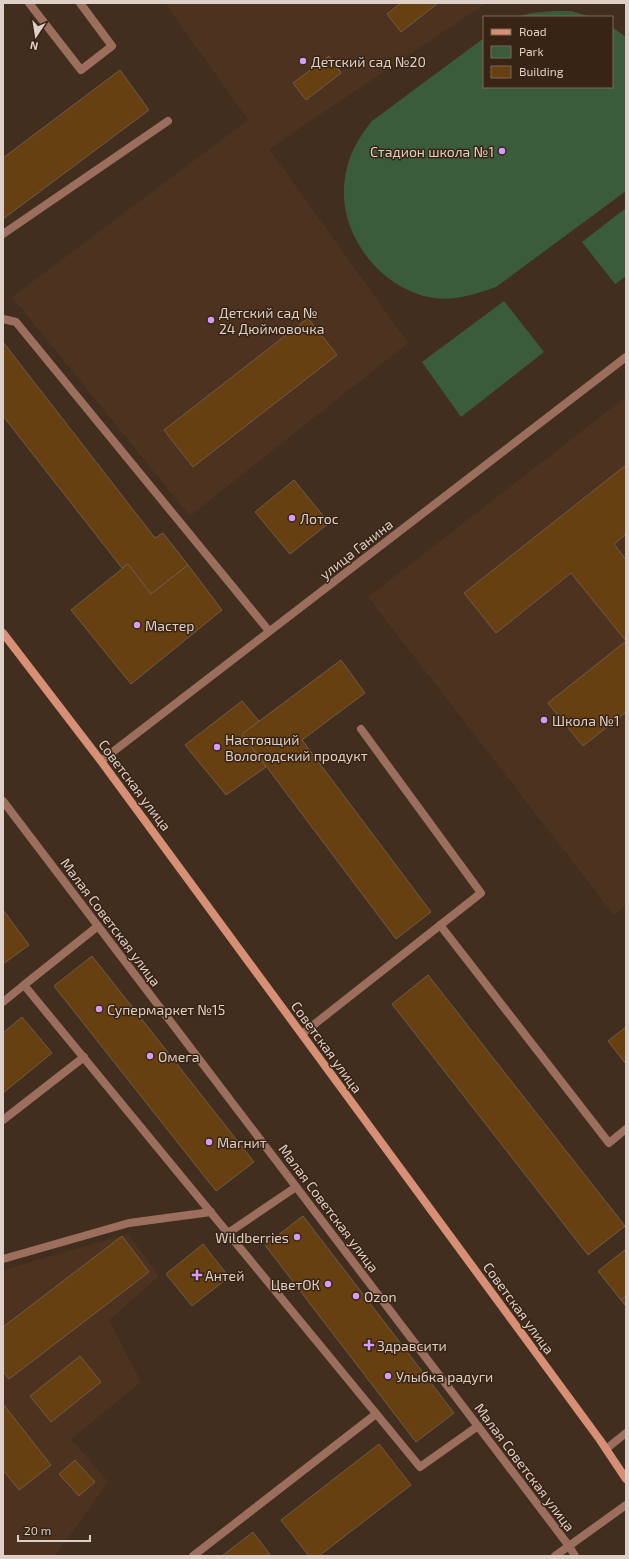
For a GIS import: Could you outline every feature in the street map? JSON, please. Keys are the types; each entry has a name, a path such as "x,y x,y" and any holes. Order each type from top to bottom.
{"main road":[{"name":"Советская улица","path":"3,633 101,761 606,1448 626,1479"}],"street":[{"path":"29,3 81,70 112,46 80,3"},
{"path":"3,234 168,121"},
{"path":"3,319 16,322 269,631"},
{"name":"улица Ганина","path":"101,761 626,357"},
{"path":"302,1034 481,893 361,728"},
{"name":"Малая Советская улица","path":"3,801 569,1546 575,1556"},
{"path":"440,925 609,1143 626,1129"},
{"path":"3,1002 98,926"},
{"path":"24,985 420,1467 478,1426"},
{"path":"3,1120 84,1057"},
{"path":"228,1233 296,1186"},
{"path":"3,1260 129,1224 211,1212"},
{"path":"193,1556 376,1414"},
{"path":"606,1448 626,1433"},
{"path":"555,1556 626,1505"}],"shaded area":[{"name":"Детский сад № 24 Дюймовочка","path":"165,3 486,3 269,149 408,343 190,516 12,297 248,120"},
{"name":"Школа №1","path":"626,397 626,905 614,915 368,597"},
{"path":"128,1234 159,1276 109,1320 141,1382 71,1439 108,1482 55,1556 3,1556 3,1270"}],"green space":[{"path":"571,11 588,16 520,16 532,13"},
{"path":"613,28 626,37 626,191 496,287 481,292 450,299 434,298 414,293 396,283 380,271 366,255 355,238 348,218 344,198 346,170 358,141 372,121 483,39 483,88 613,88"},
{"path":"626,208 626,276 615,284 582,242"},
{"path":"504,301 544,352 461,417 422,362"}],"building":[{"path":"401,3 438,3 401,32 387,14"},
{"path":"329,56 341,73 306,100 293,83"},
{"path":"120,70 149,110 3,219 3,158"},
{"path":"308,318 337,355 193,467 164,430"},
{"path":"3,342 155,538 163,533 188,565 151,594 128,564 122,568 3,416"},
{"path":"626,465 626,534 614,544 626,560 626,641 571,573 496,633 464,593"},
{"name":"Лотос","path":"294,480 329,523 290,554 255,512"},
{"path":"128,564 151,594 188,565 222,610 131,684 71,610"},
{"path":"626,641 626,712 583,746 548,703"},
{"path":"341,660 365,693 302,740 431,912 396,939 242,734"},
{"path":"242,701 259,721 242,734 266,767 226,795 185,745"},
{"path":"3,910 29,945 3,964"},
{"path":"92,956 254,1162 216,1191 54,986"},
{"path":"428,975 625,1226 588,1255 392,1004"},
{"path":"22,1017 52,1053 3,1093 3,1033"},
{"path":"626,1027 626,1064 608,1041"},
{"path":"303,1216 454,1413 416,1442 265,1245"},
{"path":"122,1236 149,1272 9,1379 3,1371 3,1327"},
{"name":"Антей","path":"203,1244 229,1277 192,1306 166,1274"},
{"path":"626,1249 626,1296 621,1300 598,1271"},
{"path":"626,1296 626,1306 621,1300"},
{"path":"80,1356 101,1382 51,1422 30,1396"},
{"path":"3,1404 51,1465 19,1490 3,1470"},
{"path":"379,1444 411,1485 319,1556 309,1556 281,1520"},
{"path":"75,1460 95,1482 79,1496 59,1474"},
{"path":"253,1532 271,1556 222,1556"}],"place":[{"name":"Детский сад №20","path":"303,61"},
{"name":"Стадион школа №1","path":"502,151"},
{"name":"Детский сад № 24 Дюймовочка","path":"211,320"},
{"name":"Лотос","path":"292,518"},
{"name":"Мастер","path":"137,625"},
{"name":"Школа №1","path":"544,720"},
{"name":"Настоящий Вологодский продукт","path":"217,747"},
{"name":"Супермаркет №15","path":"99,1009"},
{"name":"Омега","path":"150,1056"},
{"name":"Магнит","path":"209,1142"},
{"name":"Wildberries","path":"297,1237"},
{"name":"Антей","path":"197,1275"},
{"name":"ЦветОК","path":"328,1284"},
{"name":"Ozon","path":"356,1296"},
{"name":"Здравсити","path":"369,1345"},
{"name":"Улыбка радуги","path":"388,1376"}]}
